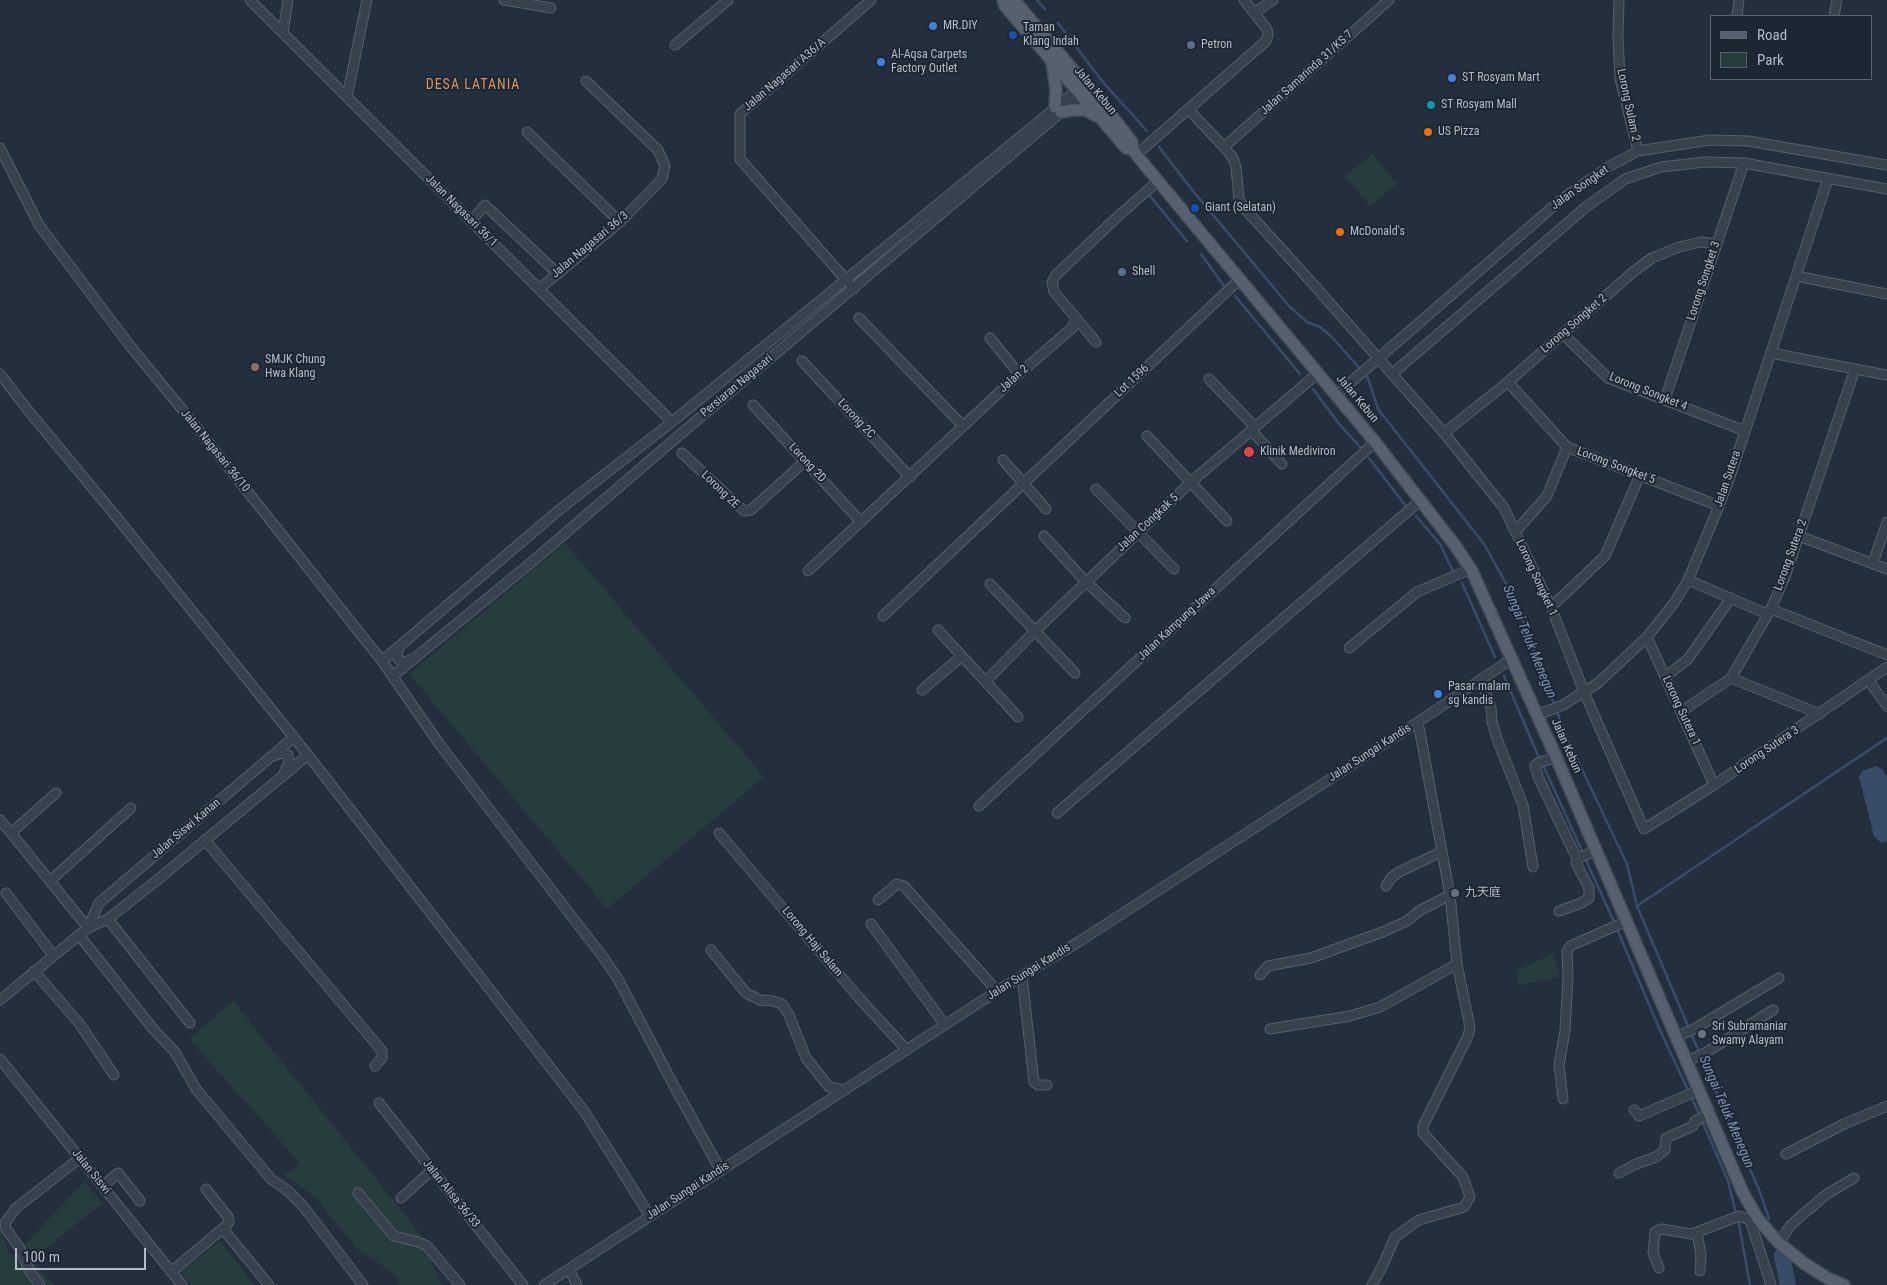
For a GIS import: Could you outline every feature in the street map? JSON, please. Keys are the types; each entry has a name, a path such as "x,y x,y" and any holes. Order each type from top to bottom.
{"main road":[{"name":"Jalan Kebun","path":"1003,0 1005,6 1052,60 1083,89 1132,142 1134,152"},
{"name":"Jalan Kebun","path":"1014,0 1083,89 1100,118 1126,148 1134,152 1375,442 1471,568 1556,757 1585,855 1676,1037 1687,1061 1693,1093 1743,1192 1754,1220 1805,1264 1829,1279 1844,1285"},
{"path":"1052,60 1058,110 1086,110 1100,118"}],"street":[{"name":"Jalan Nagasari 36/1","path":"250,0 672,422"},
{"path":"283,33 288,0"},
{"path":"347,97 368,0"},
{"path":"504,0 551,8"},
{"path":"675,45 728,0"},
{"name":"Jalan Nagasari A36/A","path":"854,289 740,159 740,114 871,0"},
{"path":"1134,152 1188,109 1266,41 1267,29 1244,0"},
{"path":"1254,13 1273,0"},
{"name":"Jalan Samarinda 31/KS 7","path":"1224,147 1389,0"},
{"name":"Lorong Sulam 2","path":"1619,0 1620,79 1638,151"},
{"path":"1737,15 1739,0"},
{"path":"1834,15 1837,0"},
{"name":"Jalan Nagasari 36/3","path":"539,289 620,222 662,179 665,166 658,150 586,81"},
{"name":"Persiaran Nagasari","path":"393,676 533,561 854,289 1083,89"},
{"name":"Lorong Songket 1","path":"1188,109 1233,158 1236,167 1239,199 1246,210 1444,433 1504,508 1550,607 1584,692 1644,829"},
{"name":"Persiaran Nagasari","path":"382,661 559,510 672,422 1058,110"},
{"path":"527,132 620,222"},
{"name":"Jalan Songket","path":"1336,395 1563,198 1610,166 1638,151 1710,140 1748,142 1887,165"},
{"name":"Jalan Nagasari 36/10","path":"0,148 38,225 131,348 192,421 382,661 440,745 613,971 720,1171"},
{"name":"Jalan Songket","path":"1392,374 1586,207 1625,180 1661,167 1706,162 1744,163 1887,189"},
{"name":"Lorong Songket 3","path":"1666,399 1744,163"},
{"name":"Jalan Sutera","path":"1538,715 1563,705 1598,683 1647,637 1674,603 1688,580 1719,506 1828,179"},
{"path":"1096,342 1054,292 1052,282 1056,275 1158,181"},
{"path":"471,221 485,205 557,273"},
{"name":"Lorong Songket 2","path":"1444,433 1508,382 1633,272 1652,258 1701,242 1717,244"},
{"path":"1796,276 1887,294"},
{"name":"Lot 1596","path":"883,616 1240,279"},
{"path":"859,318 963,426"},
{"name":"Jalan 2","path":"808,571 1019,374 1073,327 1076,318"},
{"name":"Lorong Songket 4","path":"1563,334 1608,378 1745,430"},
{"path":"990,338 1019,374"},
{"path":"1771,353 1887,375"},
{"name":"Lorong 2C","path":"802,361 910,477"},
{"name":"Lorong Sutera 2","path":"1682,711 1731,678 1769,611 1786,574 1855,369"},
{"name":"Jalan Congkak 5","path":"986,682 1035,631 1191,482 1318,373"},
{"path":"0,374 308,755 584,1111 650,1216"},
{"path":"1209,379 1282,464"},
{"name":"Lorong Songket 5","path":"1508,382 1567,447 1719,506"},
{"name":"Lorong 2D","path":"752,405 861,522"},
{"path":"1147,436 1227,521"},
{"name":"Jalan Kampung Jawa","path":"979,806 1375,442"},
{"path":"1515,532 1547,496 1567,447"},
{"name":"Lorong 2E","path":"682,453 744,512 751,510 805,461"},
{"path":"1003,460 1046,509"},
{"path":"1550,607 1605,556 1640,475"},
{"path":"1096,489 1174,569"},
{"path":"1057,813 1421,500"},
{"path":"1873,563 1887,522"},
{"path":"1044,536 1086,582 1125,618"},
{"path":"1799,536 1887,569"},
{"path":"1349,648 1417,592 1471,568"},
{"path":"1688,580 1730,598 1887,655"},
{"path":"990,584 1075,673"},
{"path":"1665,677 1688,659 1730,598"},
{"path":"938,630 1018,717"},
{"name":"Lorong Sutera 1","path":"1647,637 1714,785"},
{"path":"400,645 396,655 399,660 405,662 414,658"},
{"path":"922,690 962,656"},
{"name":"Jalan Sungai Kandis","path":"544,1285 997,991 1080,941 1418,722 1512,657"},
{"name":"Lorong Sutera 3","path":"1644,829 1714,785 1887,667"},
{"path":"1731,678 1820,714"},
{"path":"1481,679 1491,707 1492,722 1497,739 1522,805 1533,866"},
{"path":"1868,680 1887,706"},
{"path":"1372,1285 1383,1266 1395,1237 1419,1220 1464,1207 1470,1196 1463,1177 1423,1133 1423,1126 1468,1036 1470,1027 1457,964 1450,895 1418,722"},
{"name":"Jalan Siswi Kanan","path":"88,928 99,903 293,738"},
{"path":"270,757 282,753 288,755 290,762 283,775"},
{"name":"Jalan Siswi Kanan","path":"0,1000 79,934 108,919 308,755"},
{"path":"1556,757 1535,766 1539,779 1585,855 1576,863 1589,888 1589,898 1559,911"},
{"path":"11,833 56,792"},
{"path":"50,881 131,808"},
{"path":"0,820 88,928"},
{"name":"Lorong Haji Salam","path":"719,833 907,1050"},
{"path":"205,840 382,1050 382,1058 374,1066"},
{"path":"1386,886 1398,872 1441,852"},
{"path":"878,900 897,884 904,886 997,991"},
{"path":"6,893 53,956"},
{"path":"1260,975 1268,966 1311,958 1385,932 1450,895"},
{"path":"108,919 190,1023"},
{"path":"871,924 945,1025"},
{"path":"1563,1099 1558,1065 1565,1032 1568,978 1567,951 1570,946 1618,924"},
{"path":"79,934 154,1030 175,1052 196,1089 271,1179 288,1190 303,1206 363,1285"},
{"path":"712,950 746,993 760,1000 782,1004 789,1015 806,1058 829,1087 844,1090"},
{"path":"1270,1029 1350,1016 1380,1007 1457,964"},
{"path":"34,971 79,1023 114,1075"},
{"path":"1022,976 1034,1082 1038,1085 1047,1085"},
{"path":"1676,1037 1692,1030 1778,978"},
{"path":"1687,1061 1702,1055 1773,1010"},
{"name":"Jalan Siswi","path":"0,1059 182,1285"},
{"path":"1634,1110 1639,1116 1693,1093"},
{"name":"Jalan Alisa 36/33","path":"379,1103 523,1285"},
{"path":"1786,1154 1844,1124 1887,1106"},
{"path":"1619,1173 1636,1164 1656,1157 1665,1150 1666,1138 1693,1126 1695,1121 1704,1117"},
{"path":"40,1285 30,1272 19,1247 6,1229 5,1224 16,1208 80,1158"},
{"path":"401,1198 432,1170"},
{"path":"103,1186 118,1172 140,1201"},
{"path":"1779,1243 1790,1226 1802,1215 1827,1194 1854,1178"},
{"path":"172,1272 229,1222 228,1217 206,1189"},
{"path":"358,1193 394,1236 426,1246 460,1285"},
{"path":"1659,1268 1654,1253 1655,1232 1661,1229 1692,1234 1736,1216 1754,1220 1771,1285"},
{"path":"223,1228 269,1285"},
{"path":"1697,1232 1702,1255 1700,1271"},
{"path":"569,1269 577,1285"}],"green space":[{"path":"1372,154 1397,184 1370,206 1345,176"},
{"path":"565,543 764,777 607,909 409,674"},
{"path":"1553,953 1560,976 1519,986 1516,971"},
{"path":"233,1001 417,1230 442,1285 399,1285 397,1276 356,1248 314,1196 284,1175 300,1163 189,1039"},
{"path":"85,1181 102,1203 32,1260 54,1285 0,1285 0,1230 8,1251 16,1256 23,1246"},
{"path":"220,1241 254,1285 191,1285 180,1271"}],"water":[{"path":"1876,766 1883,770 1887,777 1887,841 1881,843 1874,836 1859,777 1862,771"}],"waterway":[{"name":"Sungai Teluk Menegun","path":"1037,0 1045,9"},
{"name":"Sungai Teluk Menegun","path":"1058,23 1102,81 1147,131"},
{"name":"Sungai Teluk Menegun","path":"1159,147 1193,191 1289,306 1307,322 1320,327 1330,335 1368,378 1378,409 1484,544 1515,600 1567,738 1627,864 1637,906 1699,1052"},
{"path":"1150,196 1187,241"},
{"path":"1201,254 1224,286"},
{"path":"1235,296 1300,374"},
{"path":"1313,389 1340,425 1362,449"},
{"path":"1369,458 1408,509"},
{"path":"1416,516 1440,544 1453,571"},
{"path":"1462,583 1495,657"},
{"path":"1504,676 1540,760"},
{"path":"1637,906 1887,738"},
{"path":"1543,765 1583,853"},
{"path":"1585,858 1615,924"},
{"path":"1617,929 1659,1028 1700,1116"},
{"name":"Sungai Teluk Menegun","path":"1701,1057 1760,1192 1769,1219"},
{"path":"1702,1121 1728,1181 1736,1214"},
{"path":"1738,1219 1750,1285"},
{"name":"Sungai Teluk Menegun","path":"1782,1256 1788,1285"}],"place":[{"name":"MR.DIY","path":"933,26"},
{"name":"Taman Klang Indah","path":"1013,35"},
{"name":"Petron","path":"1191,45"},
{"name":"Al-Aqsa Carpets Factory Outlet","path":"881,62"},
{"name":"ST Rosyam Mart","path":"1452,78"},
{"name":"ST Rosyam Mall","path":"1431,105"},
{"name":"US Pizza","path":"1428,132"},
{"name":"Giant (Selatan)","path":"1195,208"},
{"name":"McDonald's","path":"1340,232"},
{"name":"Shell","path":"1122,272"},
{"name":"SMJK Chung Hwa Klang","path":"255,367"},
{"name":"Klinik Mediviron","path":"1249,452"},
{"name":"Pasar malam sg kandis","path":"1438,694"},
{"name":"九天庭","path":"1455,893"},
{"name":"Sri Subramaniar Swamy Alayam","path":"1702,1034"}],"district":[{"name":"DESA LATANIA","path":"473,85"}]}
